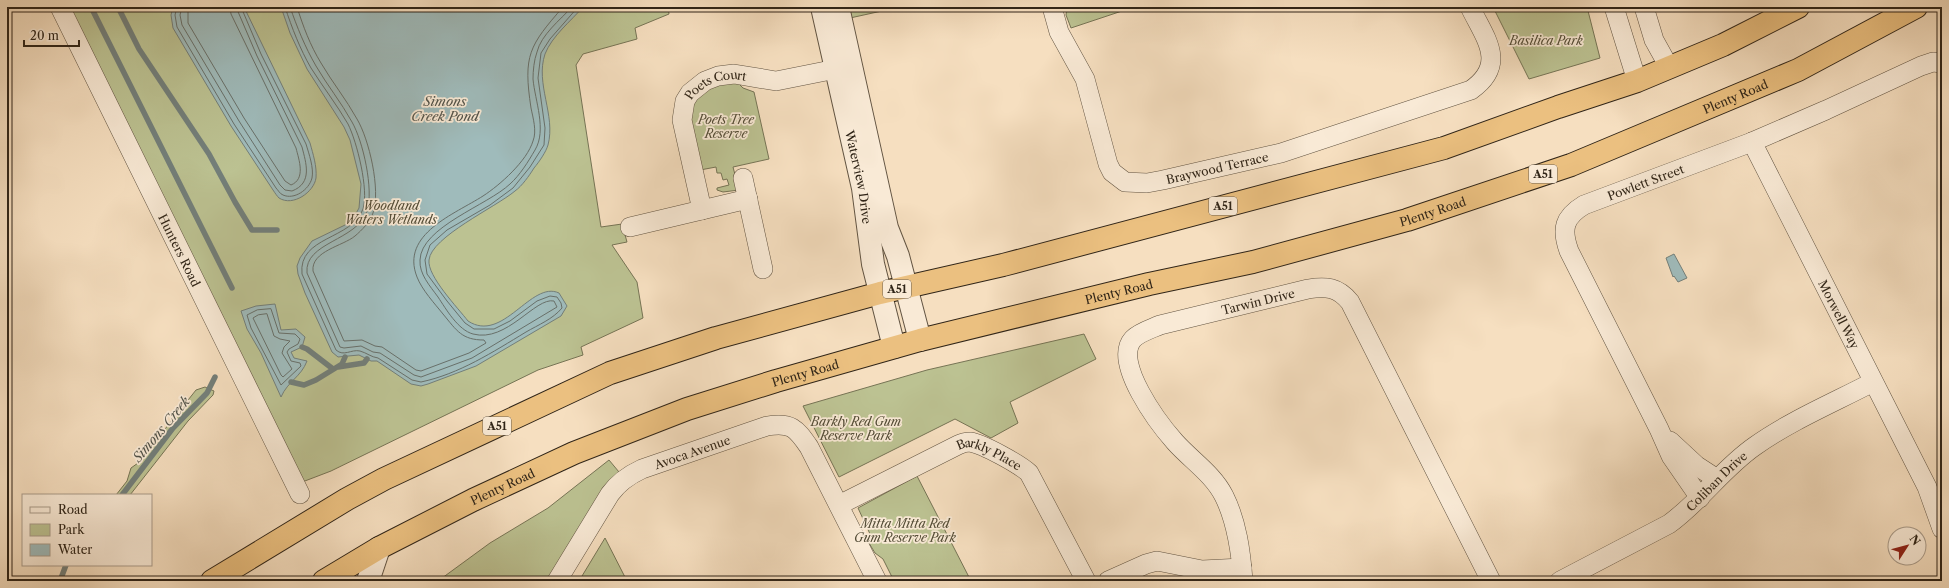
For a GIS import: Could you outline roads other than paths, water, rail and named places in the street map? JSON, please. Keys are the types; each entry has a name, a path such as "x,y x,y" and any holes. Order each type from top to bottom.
{"highway":[{"name":"A51","path":"212,581 334,507 384,479 610,373 716,338 906,287 1003,265 1444,148 1558,107 1637,82 1723,45 1798,7"},
{"name":"Plenty Road","path":"324,581 379,548 473,500 574,453 687,409 894,346 1149,284 1253,262 1414,217 1571,165 1798,70 1916,7"}],"street":[{"name":"Hunters Road","path":"60,7 300,494"},
{"name":"Waterview Drive","path":"822,7 844,67 888,228 898,256 920,340"},
{"name":"Waterview Drive","path":"838,7 844,67 873,264 894,346"},
{"name":"Braywood Terrace","path":"1052,7 1060,36 1086,80 1108,164 1112,172 1119,179 1125,182 1133,183 1163,180 1281,153 1471,90 1487,76 1492,60 1491,50 1470,7"},
{"path":"1614,7 1637,82"},
{"path":"1644,7 1654,40 1669,68"},
{"name":"Powlett Street","path":"1700,498 1671,456 1659,429 1569,250 1564,233 1566,223 1571,215 1584,205 1752,142 1921,66 1933,62 1942,62"},
{"name":"Poets Court","path":"702,210 682,120 685,101 690,93 705,81 718,76 734,74 776,81 844,67"},
{"name":"Morwell Way","path":"1752,142 1927,487 1942,529"},
{"path":"743,178 764,269"},
{"path":"630,227 748,200"},
{"name":"Tarwin Drive","path":"1242,574 1236,527 1224,496 1208,474 1176,443 1161,424 1130,372 1128,362 1129,346 1140,333 1160,325 1308,288 1322,287 1339,291 1350,302 1491,581"},
{"name":"Coliban Drive","path":"1560,581 1659,530 1684,513 1717,479 1754,446 1771,435 1873,382"},
{"name":"Avoca Avenue","path":"558,581 606,500 623,480 642,469 767,426 784,424 797,430 809,447 877,581"},
{"name":"Powlett Street","path":"1659,429 1697,466 1717,479"},
{"name":"Barkly Place","path":"839,505 958,445 965,442 978,444 1020,466 1029,473 1086,581"},
{"name":"Morwell Way","path":"1927,487 1942,506"},
{"path":"368,581 379,548"},
{"path":"1108,581 1146,564 1157,561 1202,570 1242,574"}],"water":[{"path":"173,7 244,7 310,143 315,165 316,178 311,188 302,197 290,201 279,198 274,192 231,126 173,28 171,15"},
{"name":"Simons Creek Pond","path":"281,7 377,7 380,9 385,7 583,7 552,41 545,54 542,77 550,122 550,134 546,151 518,189 452,232 432,251 429,260 430,267 438,283 468,321 481,326 493,324 505,319 527,302 548,291 559,293 567,306 561,316 476,366 421,386 411,384 377,361 371,361 359,355 338,357 332,352 305,293 298,274 297,266 300,258 312,241 345,225 354,217 359,208 361,184 350,140 344,127 307,69 290,33"},
{"path":"1674,254 1687,278 1678,282 1674,276 1673,277 1666,258"},
{"path":"275,304 281,330 296,329 305,337 302,347 291,352 294,358 307,361 281,397 261,353 247,329 241,311 256,306"}],"waterway":[{"path":"91,7 232,288"},
{"path":"118,7 139,49 209,154 252,230 277,230"},
{"path":"302,347 307,349 333,369"},
{"path":"291,382 304,385 316,380 342,364 345,357"},
{"path":"338,367 364,363 367,359"},
{"name":"Simons Creek","path":"123,494 173,428 207,393 215,377"},
{"name":"Simons Creek","path":"60,581 66,566"}],"park label":[{"name":"Basilica Park","path":"1546,40"},
{"name":"Poets Tree Reserve","path":"726,126"},
{"name":"Woodland Waters Wetlands","path":"391,212"},
{"name":"Barkly Red Gum Reserve Park","path":"856,428"},
{"name":"Mitta Mitta Red Gum Reserve Park","path":"905,530"}]}
